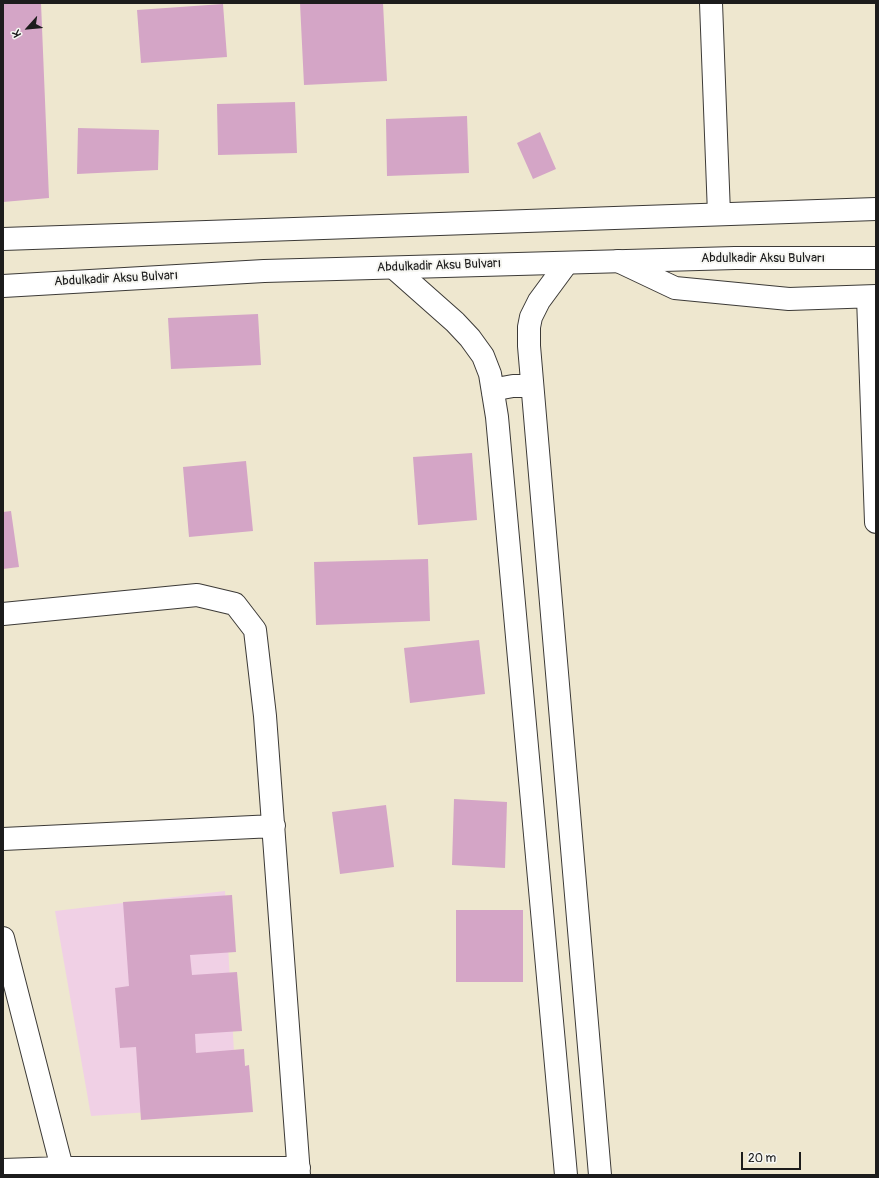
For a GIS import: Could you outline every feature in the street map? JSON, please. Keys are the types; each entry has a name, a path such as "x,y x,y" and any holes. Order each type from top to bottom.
{"street":[{"path":"711,3 719,214"},
{"path":"3,239 876,209"},
{"name":"Abdulkadir Aksu Bulvarı","path":"3,286 264,271 735,258 876,258"},
{"path":"618,261 675,288 789,299 872,296 876,522"},
{"path":"567,263 539,301 532,316 529,346 600,1175"},
{"path":"394,268 455,322 477,346 487,365 493,393 497,417 566,1175"},
{"path":"493,393 502,388 513,386 532,388"},
{"path":"3,614 197,596 236,604 255,630 265,716 274,826 299,1172 62,1168 3,1170"},
{"path":"3,839 274,826"},
{"path":"3,938 62,1168"}],"shaded area":[{"path":"225,891 237,1106 91,1116 55,911"}],"building":[{"path":"3,3 41,3 49,198 3,202"},
{"path":"300,3 383,3 387,81 304,85"},
{"path":"223,4 227,57 141,63 137,10"},
{"path":"295,102 297,153 218,155 217,104"},
{"path":"467,116 469,173 387,176 386,119"},
{"path":"78,128 159,130 158,170 77,174"},
{"path":"540,132 556,169 533,179 517,143"},
{"path":"258,314 261,365 171,369 168,318"},
{"path":"472,453 477,520 418,525 413,457"},
{"path":"246,461 253,531 189,537 183,467"},
{"path":"11,511 19,567 3,569 3,512"},
{"path":"428,559 430,621 316,625 314,562"},
{"path":"479,640 485,694 410,703 404,648"},
{"path":"454,799 507,802 505,868 452,865"},
{"path":"386,805 394,867 340,874 332,812"},
{"path":"232,895 236,952 190,955 192,975 237,972 242,1031 195,1034 196,1053 244,1049 245,1066 249,1065 253,1112 141,1120 136,1047 120,1048 115,988 129,986 123,902"},
{"path":"456,910 523,910 523,982 456,982"}]}
